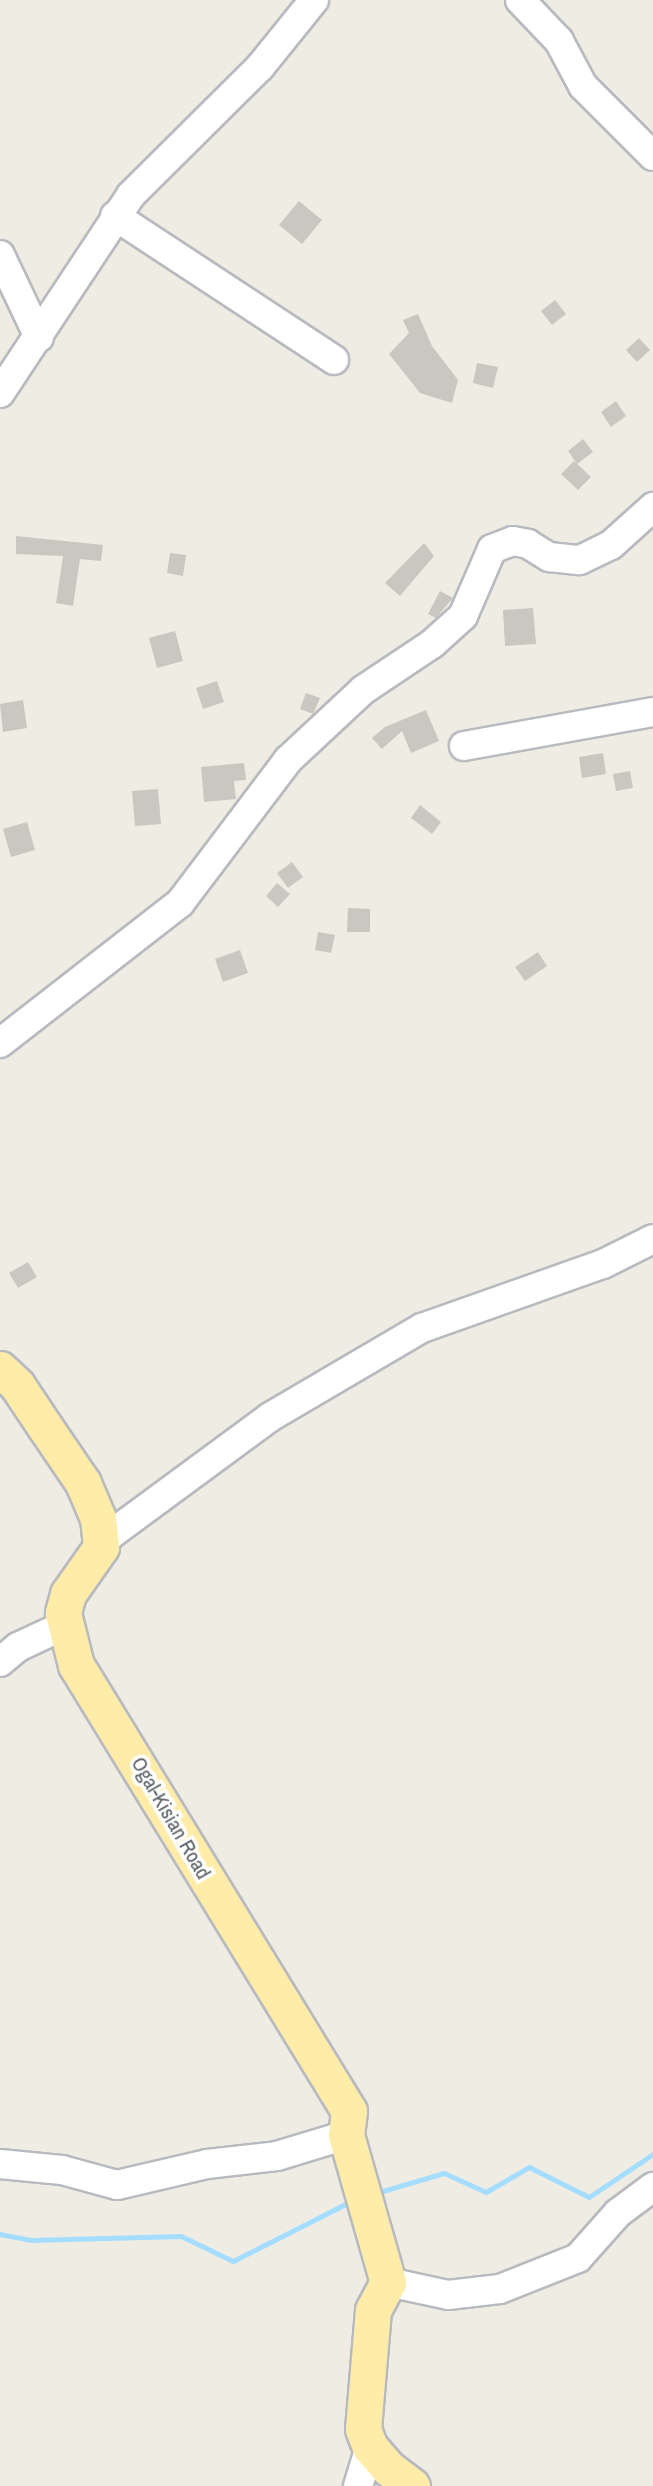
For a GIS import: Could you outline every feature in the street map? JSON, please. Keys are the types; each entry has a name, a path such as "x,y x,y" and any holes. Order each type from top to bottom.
{"main road":[{"path":"0,1369 17,1385 83,1483 98,1518 101,1546"},
{"name":"Ogal-Kisian Road","path":"101,1546 68,1594 65,1625 76,1665 349,2111 346,2135 388,2281"},
{"path":"388,2281 373,2311 362,2408 370,2447 412,2486"}],"street":[{"path":"0,393 39,337 115,216 260,67 314,0"},
{"path":"520,0 559,41 583,86 653,156"},
{"path":"115,216 334,360"},
{"path":"0,255 39,337"},
{"path":"0,1044 180,903 288,760 363,690 432,644 463,616 483,559 492,549 513,541 527,544 548,557 580,560 611,544 653,507"},
{"path":"464,746 653,712"},
{"path":"101,1546 110,1535 270,1416 422,1328 603,1264 653,1239"},
{"path":"0,1662 18,1647 65,1625"},
{"path":"0,2164 62,2170 117,2185 207,2164 277,2156 346,2135"},
{"path":"388,2281 447,2295 499,2289 578,2258 618,2213 653,2187"},
{"path":"358,2486 370,2447"}],"building":[{"path":"299,201 322,220 302,244 279,225"},
{"path":"555,300 566,314 552,325 541,311"},
{"path":"418,314 432,346 458,380 452,403 420,393 389,354 409,333 403,320"},
{"path":"639,338 650,350 637,362 626,350"},
{"path":"477,363 498,367 493,388 473,383"},
{"path":"616,401 626,416 611,427 601,412"},
{"path":"583,439 593,452 577,464 568,451"},
{"path":"574,461 591,477 578,490 561,474"},
{"path":"16,536 103,545 101,561 80,559 73,606 56,603 63,556 16,554"},
{"path":"424,543 434,556 400,596 385,583"},
{"path":"170,553 186,555 183,576 167,573"},
{"path":"440,591 453,598 436,618 428,614"},
{"path":"533,608 536,644 505,646 503,610"},
{"path":"175,631 183,661 157,668 149,638"},
{"path":"217,681 224,702 203,709 196,688"},
{"path":"306,693 320,698 313,714 300,709"},
{"path":"23,700 27,728 3,732 0,704"},
{"path":"426,710 439,741 411,753 402,731 382,749 372,738 385,727"},
{"path":"603,753 606,774 582,778 579,757"},
{"path":"244,763 246,780 234,781 236,799 204,802 201,767"},
{"path":"630,771 633,788 616,791 613,774"},
{"path":"158,789 161,824 135,826 132,791"},
{"path":"420,805 441,822 432,834 411,818"},
{"path":"27,822 35,850 11,857 3,829"},
{"path":"292,862 303,877 288,888 277,873"},
{"path":"277,883 290,894 278,907 266,896"},
{"path":"348,908 370,909 370,932 347,932"},
{"path":"318,932 335,935 331,953 315,950"},
{"path":"240,950 248,973 223,982 215,959"},
{"path":"538,952 547,966 525,981 515,967"},
{"path":"28,1262 37,1277 18,1288 9,1273"}],"waterway":[{"path":"376,2193 444,2173 486,2192 529,2167 589,2197 653,2154"},
{"path":"0,2234 31,2240 181,2236 233,2261 353,2200"}]}
